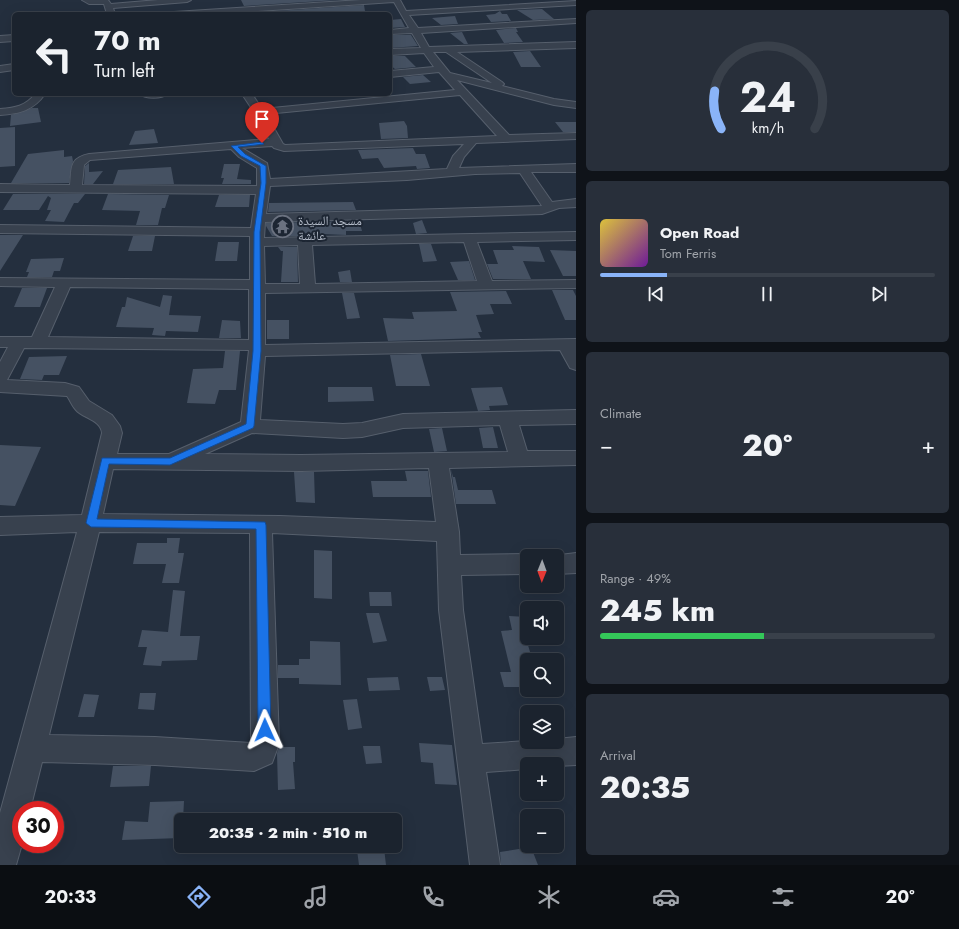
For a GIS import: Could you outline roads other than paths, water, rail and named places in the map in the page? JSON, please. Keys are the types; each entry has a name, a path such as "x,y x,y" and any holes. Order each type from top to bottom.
{"street":[{"path":"86,0 89,2 105,1 110,10 187,0 193,12"},
{"path":"209,12 396,0 402,14 416,31 444,72 505,138"},
{"path":"402,14 531,3 541,6 576,3"},
{"path":"531,3 555,23"},
{"path":"392,32 576,21"},
{"path":"0,40 12,38"},
{"path":"392,52 427,49 449,50 576,46"},
{"path":"449,50 510,90"},
{"path":"0,69 12,67"},
{"path":"392,74 444,72 554,102 576,105"},
{"path":"392,96 461,92"},
{"path":"0,112 14,111 28,107 38,96"},
{"path":"248,96 278,146 284,148 576,136"},
{"path":"258,112 351,98 388,96"},
{"path":"451,173 459,156 474,139"},
{"path":"76,189 78,164 83,159 89,157 276,142"},
{"path":"234,146 243,155 263,166 263,187 258,231 257,348 250,426"},
{"path":"0,188 76,189 263,187 451,173 576,168"},
{"path":"523,169 549,207"},
{"path":"0,228 258,231 535,210 557,204 576,203"},
{"path":"258,231 305,241 576,236"},
{"path":"469,238 486,285"},
{"path":"305,241 308,288"},
{"path":"0,282 308,288 576,284"},
{"path":"38,342 64,283"},
{"path":"0,342 257,348 571,344 576,364"},
{"path":"0,378 19,342"},
{"path":"0,386 65,389 73,391 83,406 105,420 111,426 112,433 91,523 1,865"},
{"path":"170,462 250,426 343,431 362,430 403,421 576,417"},
{"path":"508,419 520,460"},
{"path":"105,461 438,462 576,458"},
{"path":"438,462 448,532 449,565 457,660 485,865"},
{"path":"0,526 91,523 261,525 448,532"},
{"path":"31,748 155,751 254,757 262,753 265,744 261,525"},
{"path":"564,564 576,563"},
{"path":"449,565 520,564"},
{"path":"471,759 576,751"}],"place":[{"name":"مسجد السيدة عائشة","path":"282,227"}]}
